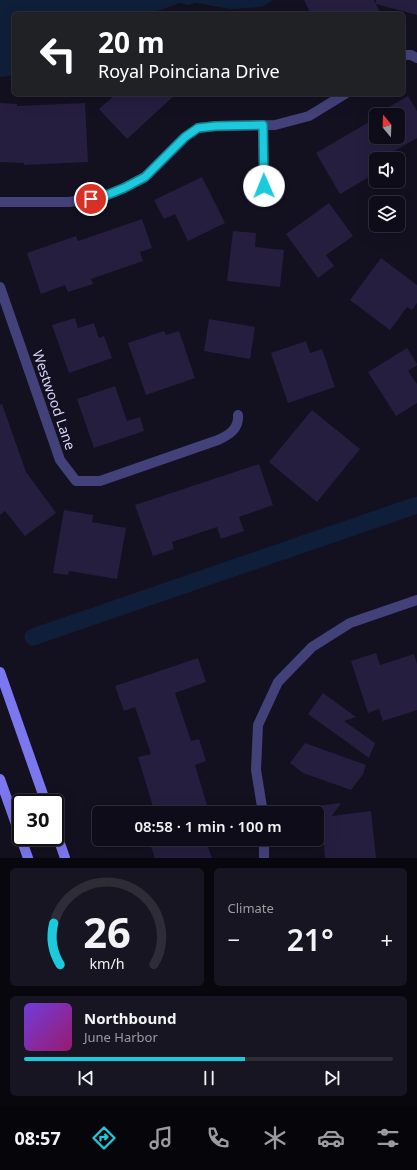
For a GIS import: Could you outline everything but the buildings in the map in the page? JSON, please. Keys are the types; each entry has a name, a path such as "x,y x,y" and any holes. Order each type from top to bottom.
{"main road":[{"path":"0,672 43,794"},
{"path":"0,779 28,858"},
{"path":"61,846 65,858"}],"street":[{"path":"405,55 410,55 417,58"},
{"path":"0,202 69,202 102,197 145,177 185,137 198,128 216,126 275,125 309,116 341,96"},
{"path":"263,125 264,186"},
{"name":"Westwood Lane","path":"0,287 60,460 76,481 100,481 218,440 232,432 236,426 238,415"},
{"path":"262,806 256,770 258,725 278,682 312,647 350,623 417,600"},
{"path":"264,846 264,858"}],"water":[{"path":"0,0 273,0 262,7 230,9 196,3 189,5 180,3 155,12 12,12 12,75 0,77"}],"waterway":[{"path":"33,637 417,505"}],"route":[{"path":"91,199 102,197 145,177 185,137 198,128 216,126 263,125 264,186"}]}
